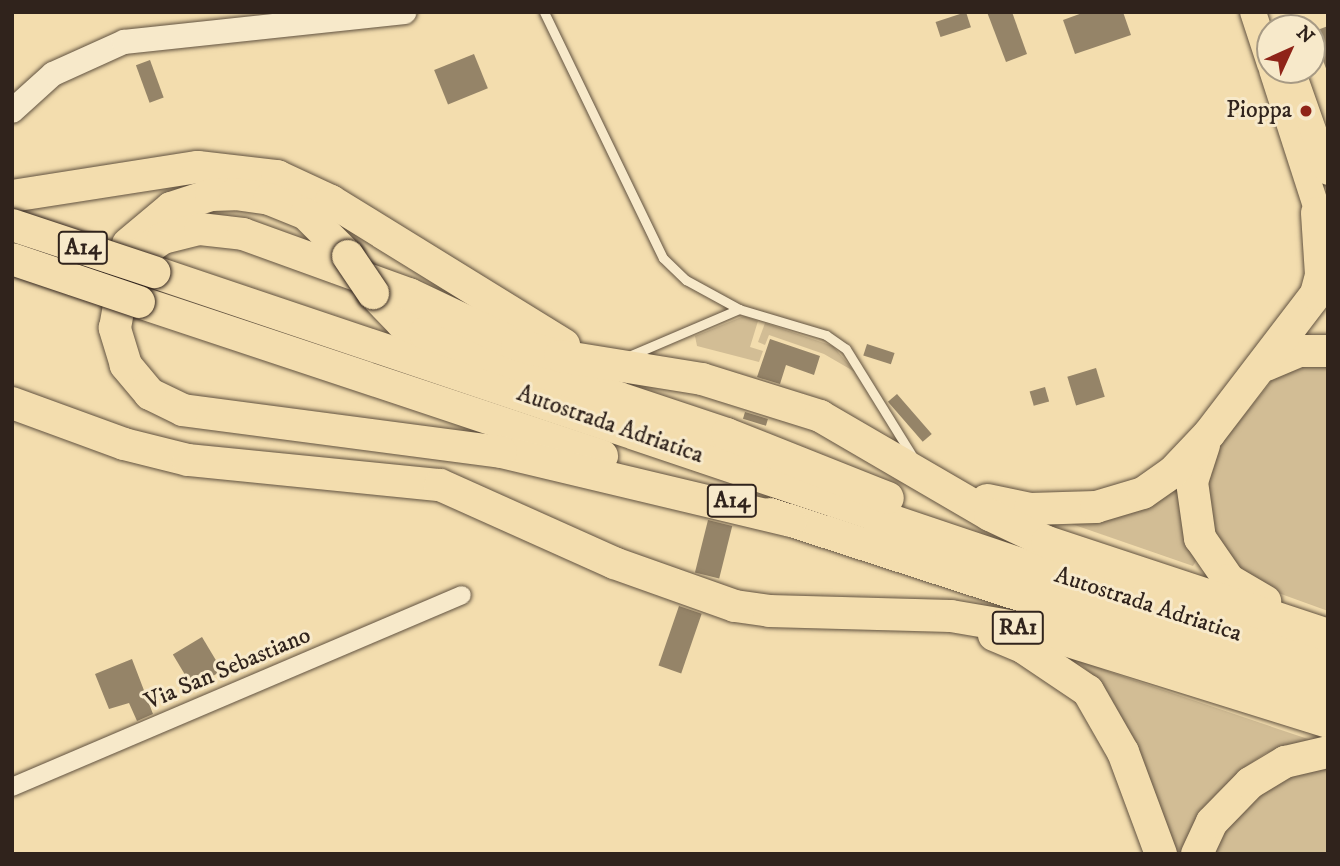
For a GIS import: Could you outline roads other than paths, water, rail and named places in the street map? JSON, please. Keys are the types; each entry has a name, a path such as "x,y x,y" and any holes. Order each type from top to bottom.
{"highway":[{"path":"18,196 198,167 277,176 331,201 552,340 610,365"},
{"path":"440,485 341,448 176,425 129,395 107,360 99,324 104,287 113,267 136,233 187,201 235,194 289,205 322,226 348,256 373,293 402,323 727,434 891,499 1071,581"},
{"path":"937,485 1030,509 1096,507 1160,483 1209,434 1306,312 1320,284 1317,213"},
{"name":"Autostrada Adriatica","path":"12,225 1071,581 1328,663"},
{"path":"791,521 501,452 183,410 150,394 138,382 118,346 115,328 123,283 147,248 181,232 219,229 327,262 517,345 610,365 702,379 765,397 855,433 937,485 1047,542 1328,635"},
{"name":"Autostrada Adriatica","path":"12,260 791,521 1328,695"},
{"path":"1264,365 1299,351 1328,351"},
{"path":"12,403 124,444 188,460 440,485"},
{"path":"1209,434 1195,467 1192,501 1208,554 1243,590 1328,626"},
{"name":"RA1","path":"440,485 604,559 735,606 769,611 951,616 1032,630 1125,656 1328,722"},
{"path":"951,616 1024,648 1088,691 1123,752 1161,854"},
{"path":"1198,854 1212,822 1250,783 1285,762 1328,752"}],"main road":[{"path":"12,111 53,74 124,43 404,12"},
{"path":"1276,84 1328,243"},
{"path":"1297,84 1328,172"}],"street":[{"name":"Via San Sebastiano","path":"12,787 462,595"}],"lane":[{"path":"544,12 663,258 686,280 739,309 838,340 856,363 912,456 937,485"},
{"path":"610,365 739,309"}],"place":[{"name":"Pioppa","path":"1306,111"}]}
